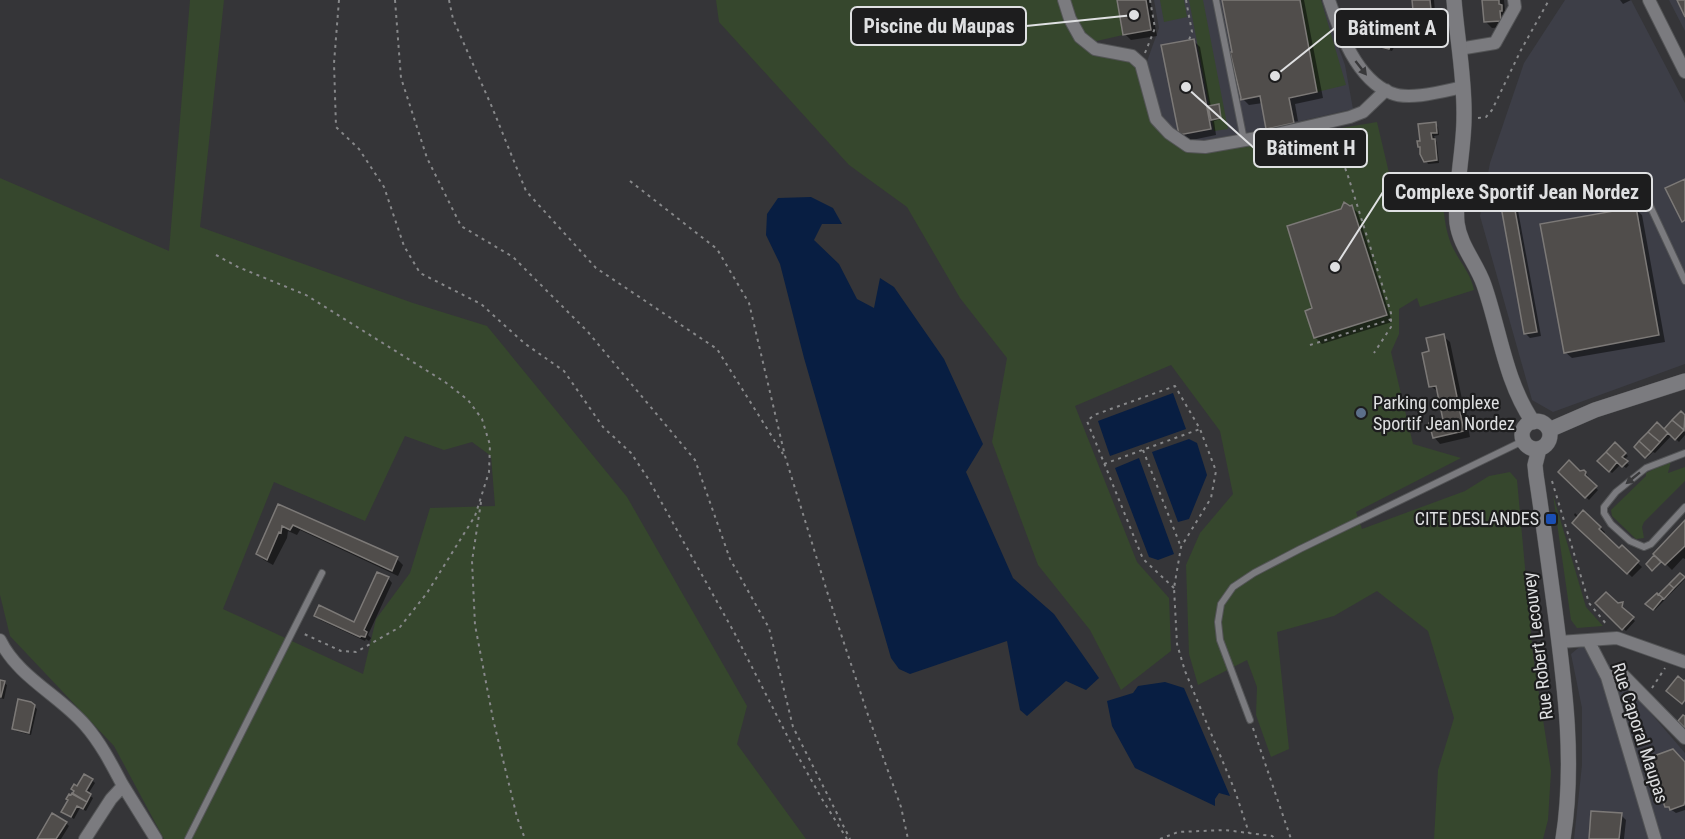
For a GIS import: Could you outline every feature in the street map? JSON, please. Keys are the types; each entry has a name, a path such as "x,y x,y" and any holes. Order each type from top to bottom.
{"street":[{"path":"1065,0 1070,19 1080,37 1095,49 1132,56 1141,64 1156,119 1169,133 1188,146 1206,147 1244,140 1356,115 1363,112 1386,90"},
{"path":"1329,0 1348,49 1365,74 1391,94 1419,94 1463,87"},
{"path":"1454,0 1463,87 1463,144 1457,208 1460,234 1484,284 1509,373 1523,407 1533,422"},
{"path":"1459,49 1495,43 1515,7 1514,0"},
{"path":"1649,0 1685,72"},
{"path":"1549,430 1595,410 1685,381"},
{"path":"1533,422 1545,424 1549,430 1549,441 1539,449 1530,448 1522,436 1525,428 1533,422"},
{"name":"Rue Robert Lecouvey","path":"1539,449 1535,465 1536,475 1567,709 1569,791 1563,839"},
{"path":"1559,642 1617,638 1685,662"},
{"path":"0,640 26,673 86,725 156,839"},
{"name":"Rue Caporal Maupas","path":"1588,640 1607,677 1655,839"},
{"path":"1607,677 1621,673 1685,738"},
{"path":"86,839 111,799 123,786"}],"lane":[{"path":"1216,0 1244,140"},
{"path":"1645,195 1685,281"},
{"path":"1250,720 1220,640 1218,622 1221,604 1233,587 1291,554 1524,441"},
{"path":"1685,453 1646,468 1616,492 1604,507 1604,513 1607,520 1623,536 1644,547 1651,544 1685,507"},
{"path":"188,839 322,573"}],"path":[{"path":"339,0 334,63 336,127 359,149 384,187 404,246 420,273 481,304 524,343 564,371 603,427 631,453 650,480 735,634 800,761 848,839"},
{"path":"395,0 401,78 427,158 461,226 513,257 588,333 695,460 730,559 769,628 793,727 848,839"},
{"path":"449,0 453,19 526,192 596,268 717,349 785,456"},
{"path":"1141,64 1155,28 1150,0"},
{"path":"1186,0 1192,32 1190,39"},
{"path":"1470,118 1483,118 1492,110 1521,50 1549,0"},
{"path":"1335,140 1392,318 1387,335 1374,353"},
{"path":"630,181 717,249 749,303 785,456 861,697 901,807 908,839"},
{"path":"216,255 238,267 306,295 445,382 468,400 482,419 490,445 489,472 475,516 427,593 400,627 356,652 341,651 294,629"},
{"path":"1310,345 1392,318"},
{"path":"1174,588 1143,559 1087,421 1104,411 1175,386 1200,429 1216,471 1211,498 1181,547 1174,588 1177,644 1185,671 1235,791 1250,834"},
{"path":"1104,464 1200,429"},
{"path":"1143,450 1181,547"},
{"path":"1536,475 1552,480 1589,603 1617,638"},
{"path":"483,493 472,561 475,625 493,719 517,817 525,839"},
{"path":"1250,720 1291,839"},
{"path":"1160,839 1178,832 1225,830 1272,836 1276,839"}],"shaded area":[{"path":"1154,0 1321,0 1345,65 1353,109 1210,139 1211,142 1186,141 1160,117 1145,67 1159,28"},
{"path":"1565,0 1631,0 1685,103 1685,364 1553,412 1532,400 1480,216 1490,163 1524,63"},
{"path":"1669,0 1685,0 1685,31"},
{"path":"1588,640 1685,753 1685,839 1574,839 1582,765 1582,708 1571,654"}],"green space":[{"path":"190,0 224,0 200,227 413,303 487,326 627,497 747,706 737,744 806,839 164,839 114,746 10,636 0,595 0,178 169,251","holes":["405,436 444,450 472,442 491,456 495,506 430,508 410,573 376,619 363,674 223,609 274,482 365,521"]},
{"path":"716,0 1059,0 1076,40 1135,61 1161,130 1210,150 1377,122 1393,190 1442,179 1448,236 1474,290 1420,307 1417,298 1399,309 1399,334 1391,352 1413,444 1461,458 1356,512 1362,529 1465,491 1489,476 1510,472 1517,480 1533,655 1551,771 1548,820 1543,839 1434,839 1438,770 1454,718 1428,631 1377,591 1334,616 1277,632 1289,749 1271,757 1256,715 1257,687 1247,660 1198,685 1189,654 1186,565 1200,533 1233,494 1220,431 1171,365 1075,406 1137,562 1169,598 1171,651 1121,690 1090,630 1038,565 992,442 1007,358 960,298 907,207 849,165 719,22"},
{"path":"1064,0 1117,0 1123,35 1088,43"},
{"path":"1160,0 1184,0 1187,17 1164,22"},
{"path":"1189,0 1203,0 1228,129 1214,131"},
{"path":"1300,0 1321,0 1346,85 1317,92"},
{"path":"1671,461 1668,473 1685,467 1685,481 1644,522 1642,527 1644,538 1636,539 1612,516 1611,510 1646,476 1646,473"},
{"path":"1553,495 1586,607 1603,626 1577,628 1571,620"}],"water":[{"path":"811,197 833,208 842,224 822,224 814,240 839,264 857,299 874,308 880,278 894,287 944,359 983,444 966,472 1013,578 1054,614 1099,678 1086,690 1066,681 1027,716 1020,710 1007,641 910,674 899,669 891,658 804,358 780,264 766,235 767,214 778,198"},
{"path":"1173,393 1186,429 1110,456 1098,421"},
{"path":"1189,439 1197,443 1207,475 1189,519 1178,522 1152,452"},
{"path":"1139,458 1174,554 1158,560 1149,557 1115,468"},
{"path":"1165,682 1184,688 1230,796 1219,793 1215,799 1215,806 1135,768 1112,726 1107,701 1133,693 1138,686"}],"building":[{"path":"1117,0 1146,0 1151,30 1123,35"},
{"path":"1222,0 1300,0 1317,92 1289,98 1294,123 1266,129 1260,96 1240,100"},
{"path":"1412,0 1430,0 1432,19 1414,21"},
{"path":"1482,0 1499,0 1499,4 1502,5 1501,21 1484,22"},
{"path":"1677,0 1685,0 1685,17"},
{"path":"1394,16 1402,31 1393,39 1389,49 1373,45 1379,30"},
{"path":"1194,39 1211,129 1179,135 1161,45"},
{"path":"1219,104 1221,118 1211,120 1208,106"},
{"path":"1436,122 1437,133 1431,133 1432,139 1435,139 1437,160 1424,162 1417,141 1420,141 1418,124"},
{"path":"1685,179 1685,220 1682,222 1665,188"},
{"path":"1513,199 1537,332 1524,334 1500,201"},
{"path":"1344,202 1352,205 1387,315 1314,338 1305,311 1312,308 1287,226 1341,209"},
{"path":"1636,207 1659,335 1564,353 1540,224"},
{"path":"1444,334 1464,431 1433,438 1429,423 1443,420 1436,386 1429,387 1422,353 1429,351 1426,338"},
{"path":"1681,411 1685,415 1684,430 1672,420"},
{"path":"1672,420 1684,430 1675,440 1664,429"},
{"path":"1657,422 1668,433 1660,442 1648,432"},
{"path":"1648,432 1660,442 1651,452 1639,441"},
{"path":"1639,441 1651,452 1645,458 1634,447"},
{"path":"1615,442 1626,453 1622,457 1628,461 1622,467 1606,452"},
{"path":"1606,452 1617,462 1609,472 1597,461"},
{"path":"1569,460 1580,471 1584,470 1585,475 1597,486 1585,498 1558,472"},
{"path":"278,504 398,557 392,571 293,525 290,530 282,526 281,533 279,532 267,560 256,554"},
{"path":"1583,510 1619,548 1622,545 1639,561 1627,574 1572,523"},
{"path":"1685,520 1685,546 1665,565 1653,554"},
{"path":"1654,555 1661,562 1652,571 1646,564"},
{"path":"377,572 389,577 364,630 367,632 365,637 360,637 314,616 319,605 354,622"},
{"path":"1680,573 1685,577 1674,588 1669,584"},
{"path":"1669,584 1674,588 1664,599 1659,594"},
{"path":"1606,592 1618,603 1623,602 1622,607 1634,617 1622,630 1595,603"},
{"path":"1657,593 1663,598 1653,610 1645,604"},
{"path":"1678,676 1685,680 1685,700 1682,704 1666,691"},
{"path":"0,680 5,681 1,697 0,697"},
{"path":"18,699 35,705 29,733 12,729"},
{"path":"1683,715 1685,716 1685,728 1678,721"},
{"path":"1673,749 1685,762 1685,801 1684,805 1670,810 1669,807 1665,807 1651,767 1654,766 1651,757"},
{"path":"84,774 93,779 86,791 91,794 87,802 72,794 74,791 71,789 74,784 77,786"},
{"path":"72,793 87,802 83,809 77,806 71,817 61,812 68,800 66,799"},
{"path":"1591,811 1622,813 1619,839 1589,839"},
{"path":"52,813 67,822 56,839 37,839"}],"place":[{"name":"Piscine du Maupas","path":"1134,15"},
{"name":"Bâtiment A","path":"1275,76"},
{"name":"Bâtiment H","path":"1186,87"},
{"name":"Complexe Sportif Jean Nordez","path":"1335,267"},
{"name":"Parking complexe Sportif Jean Nordez","path":"1361,413"},
{"name":"CITE DESLANDES","path":"1551,519"}]}
